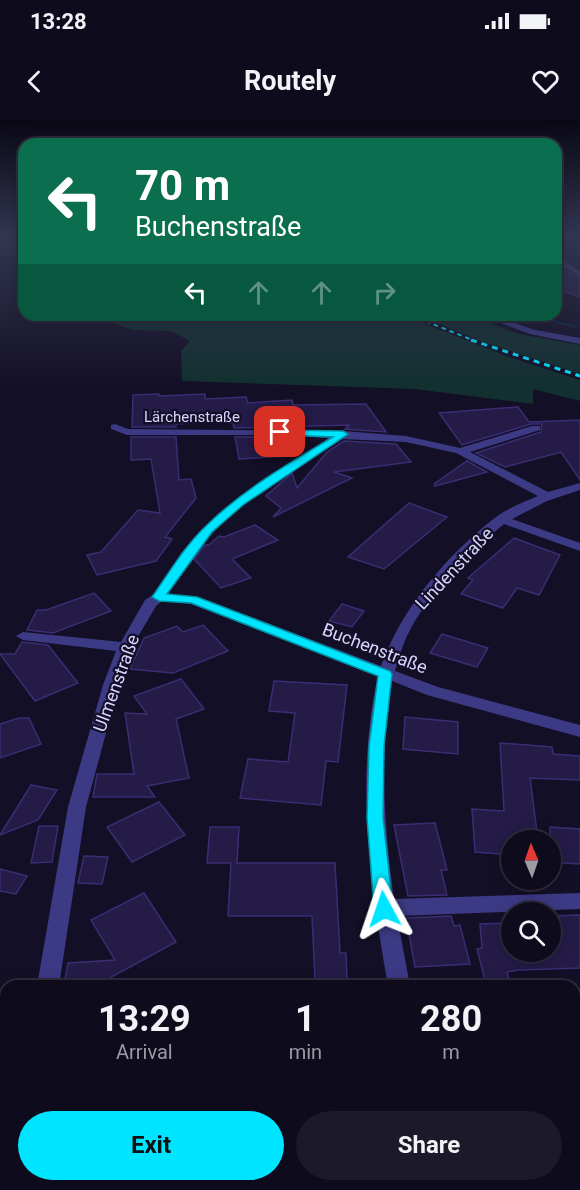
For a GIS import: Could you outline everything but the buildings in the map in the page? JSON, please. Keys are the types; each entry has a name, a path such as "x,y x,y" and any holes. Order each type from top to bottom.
{"street":[{"path":"499,321 522,330 580,341"},
{"name":"Lärchenstraße","path":"115,427 136,432 343,434 406,439 460,451 545,495"},
{"path":"460,451 536,428"},
{"name":"Ulmenstraße","path":"49,980 76,807 111,685 125,647 145,610 159,597 186,556 208,530 239,502 264,484 343,434"},
{"name":"Lindenstraße","path":"398,980 384,909 375,818 376,746 386,674 397,641 422,600 501,519 545,495 580,486"},
{"path":"501,519 580,547"},
{"name":"Buchenstraße","path":"159,597 193,600 433,691 580,731"},
{"path":"23,636 125,647"},
{"path":"384,909 580,901"}],"green space":[{"path":"109,321 417,321 512,358 580,380 580,401 533,389 533,404 415,389 182,381 181,351 190,341 172,331 132,330"},
{"path":"432,321 485,321 519,334 580,345 580,374 481,341"}],"waterway":[{"path":"555,321 580,328"}],"railway":[{"path":"425,321 475,341"},
{"path":"471,340 580,376"}],"route":[{"path":"280,432 343,434 239,502 208,530 186,556 159,597 193,600 386,674 376,746 375,818 384,909"}]}
